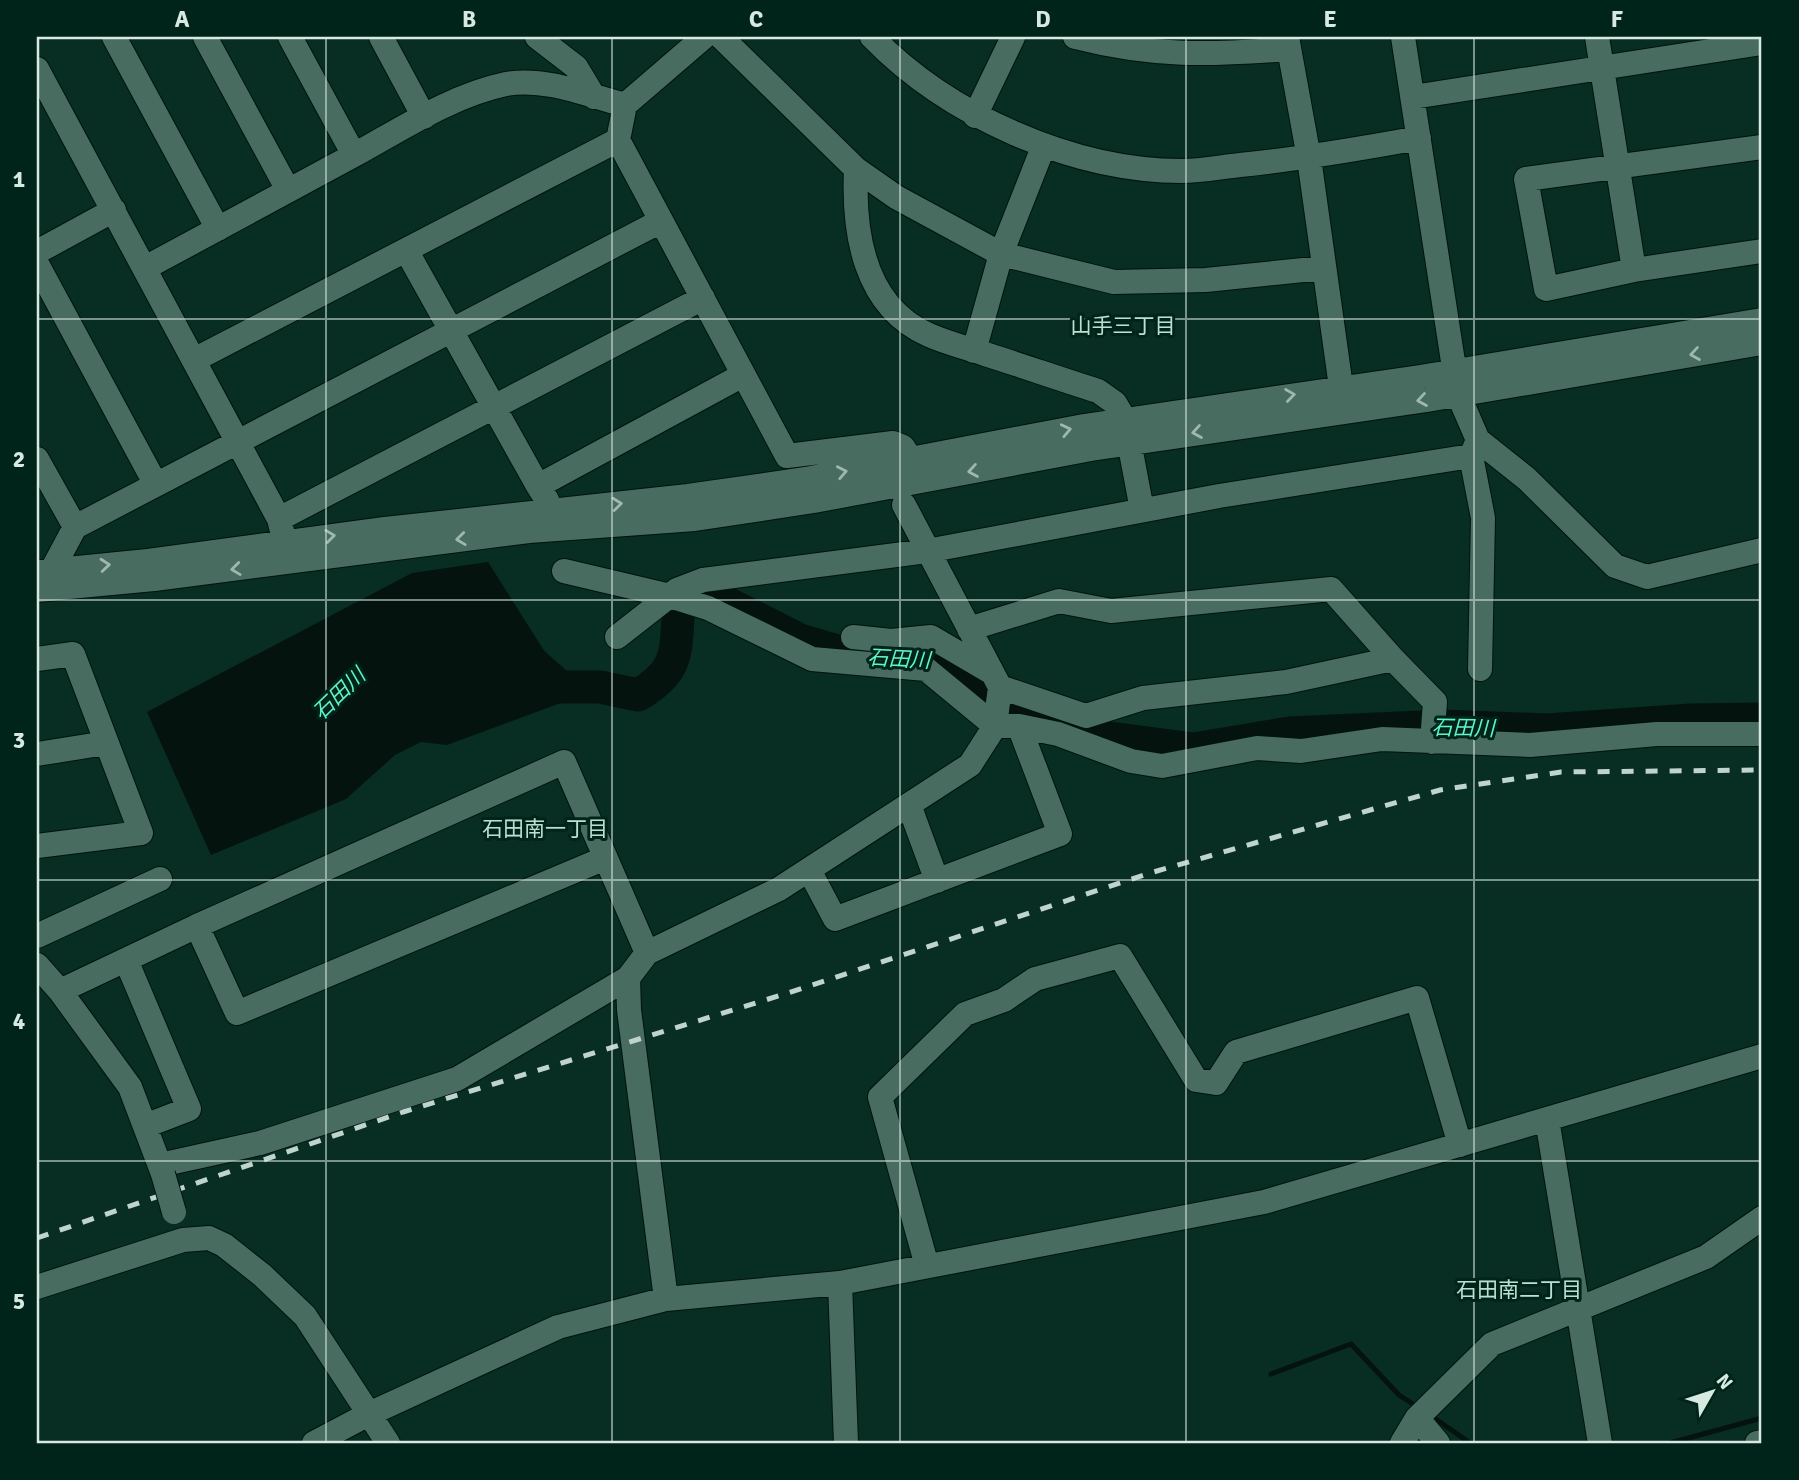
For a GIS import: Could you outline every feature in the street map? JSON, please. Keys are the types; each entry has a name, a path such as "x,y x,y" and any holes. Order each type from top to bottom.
{"street":[{"path":"114,37 218,229"},
{"path":"205,37 288,190"},
{"path":"290,37 354,155"},
{"path":"381,37 424,117"},
{"path":"537,37 576,67 594,97"},
{"path":"704,37 625,105 618,140 787,456 893,443 903,447 909,458"},
{"path":"721,37 856,169 896,197 1001,254 1114,282 1206,280 1322,268"},
{"path":"872,37 975,116 1044,145 1125,167 1183,171 1309,158 1419,138"},
{"path":"975,116 1013,37"},
{"path":"1075,37 1126,50 1206,55 1288,43 1309,158 1322,268 1341,387"},
{"path":"1403,37 1457,382 1474,448 1483,518 1480,669"},
{"path":"1597,37 1634,270"},
{"path":"1413,97 1762,43"},
{"path":"37,69 238,442 284,541"},
{"path":"145,268 424,117 476,93 508,84 573,89 625,105"},
{"path":"194,360 618,140"},
{"path":"974,351 1001,254 1044,145"},
{"path":"1762,147 1526,179 1546,289 1634,270 1762,251"},
{"path":"856,169 856,213 860,245 870,277 893,309 921,331 1098,391 1115,403 1127,431 1142,510"},
{"path":"37,252 114,210"},
{"path":"44,571 75,527 661,221"},
{"path":"406,250 546,498 549,511"},
{"path":"37,264 155,483"},
{"path":"284,541 495,407 703,298"},
{"path":"37,590 284,541 529,531 695,519 814,501 1127,431 1341,387 1457,382 1762,320"},
{"path":"44,571 148,561 284,541 767,485 909,458 1127,431 1457,382 1762,343"},
{"path":"538,486 743,375"},
{"path":"617,637 670,596 704,580 927,551 1474,448 1527,479 1615,566 1647,577 1762,550"},
{"path":"37,459 75,527"},
{"path":"162,1169 260,1143 457,1079 628,978 647,953 779,889 970,765 995,726 996,680 904,505"},
{"path":"564,571 670,596 708,608 812,659 926,669 995,726 1019,726 1058,734 1131,761 1162,766 1257,748 1301,751 1382,739 1530,745 1657,734 1762,734"},
{"path":"969,629 1059,601 1111,611 1331,589 1393,659 1436,702 1433,742"},
{"path":"853,637 891,641 931,637 996,680 1086,716"},
{"path":"37,659 72,654 141,833 40,848"},
{"path":"1058,734 1086,716 1143,698 1286,682 1393,659"},
{"path":"809,870 835,919 1060,834 1019,726"},
{"path":"37,754 106,743"},
{"path":"60,991 197,926 564,762 603,859 647,953"},
{"path":"909,804 937,881"},
{"path":"197,926 237,1013 603,859"},
{"path":"37,936 160,879"},
{"path":"927,1266 880,1097 965,1014 1004,1000 1035,979 1120,956 1196,1080 1216,1083 1236,1052 1417,998 1460,1144"},
{"path":"125,960 189,1109 145,1126"},
{"path":"37,965 60,991 130,1087 162,1169 183,1240"},
{"path":"628,978 629,1010 666,1299"},
{"path":"314,1443 368,1415 558,1327 666,1299 840,1283 1264,1202 1762,1056"},
{"path":"1547,1119 1600,1443"},
{"path":"1402,1443 1417,1418 1492,1344 1706,1257 1762,1218"},
{"path":"37,1287 183,1240 209,1238 224,1245 281,1292 305,1316 388,1443"},
{"path":"840,1283 846,1443"},
{"path":"1417,1418 1438,1443"},
{"path":"1757,1443 1762,1442"}],"water":[{"path":"488,562 574,698 447,745 421,742 395,755 346,799 211,855 147,712 412,573"}],"waterway":[{"name":"石田川","path":"531,661 560,687 600,687 638,695 662,676 674,657 679,603 709,594 800,640 855,656 937,657 981,700 1102,737 1194,749 1290,733 1442,726 1547,730 1691,720 1762,719"},
{"path":"1271,1374 1351,1344 1399,1395 1419,1408"},
{"path":"1430,1415 1470,1443"},
{"path":"1670,1443 1762,1418"}],"railway":[{"path":"37,1238 403,1112 788,993 1150,873 1440,790 1561,772 1762,770"}],"district":[{"name":"山手三丁目","path":"1123,326"},
{"name":"石田南一丁目","path":"545,829"},
{"name":"石田南二丁目","path":"1519,1290"}]}
